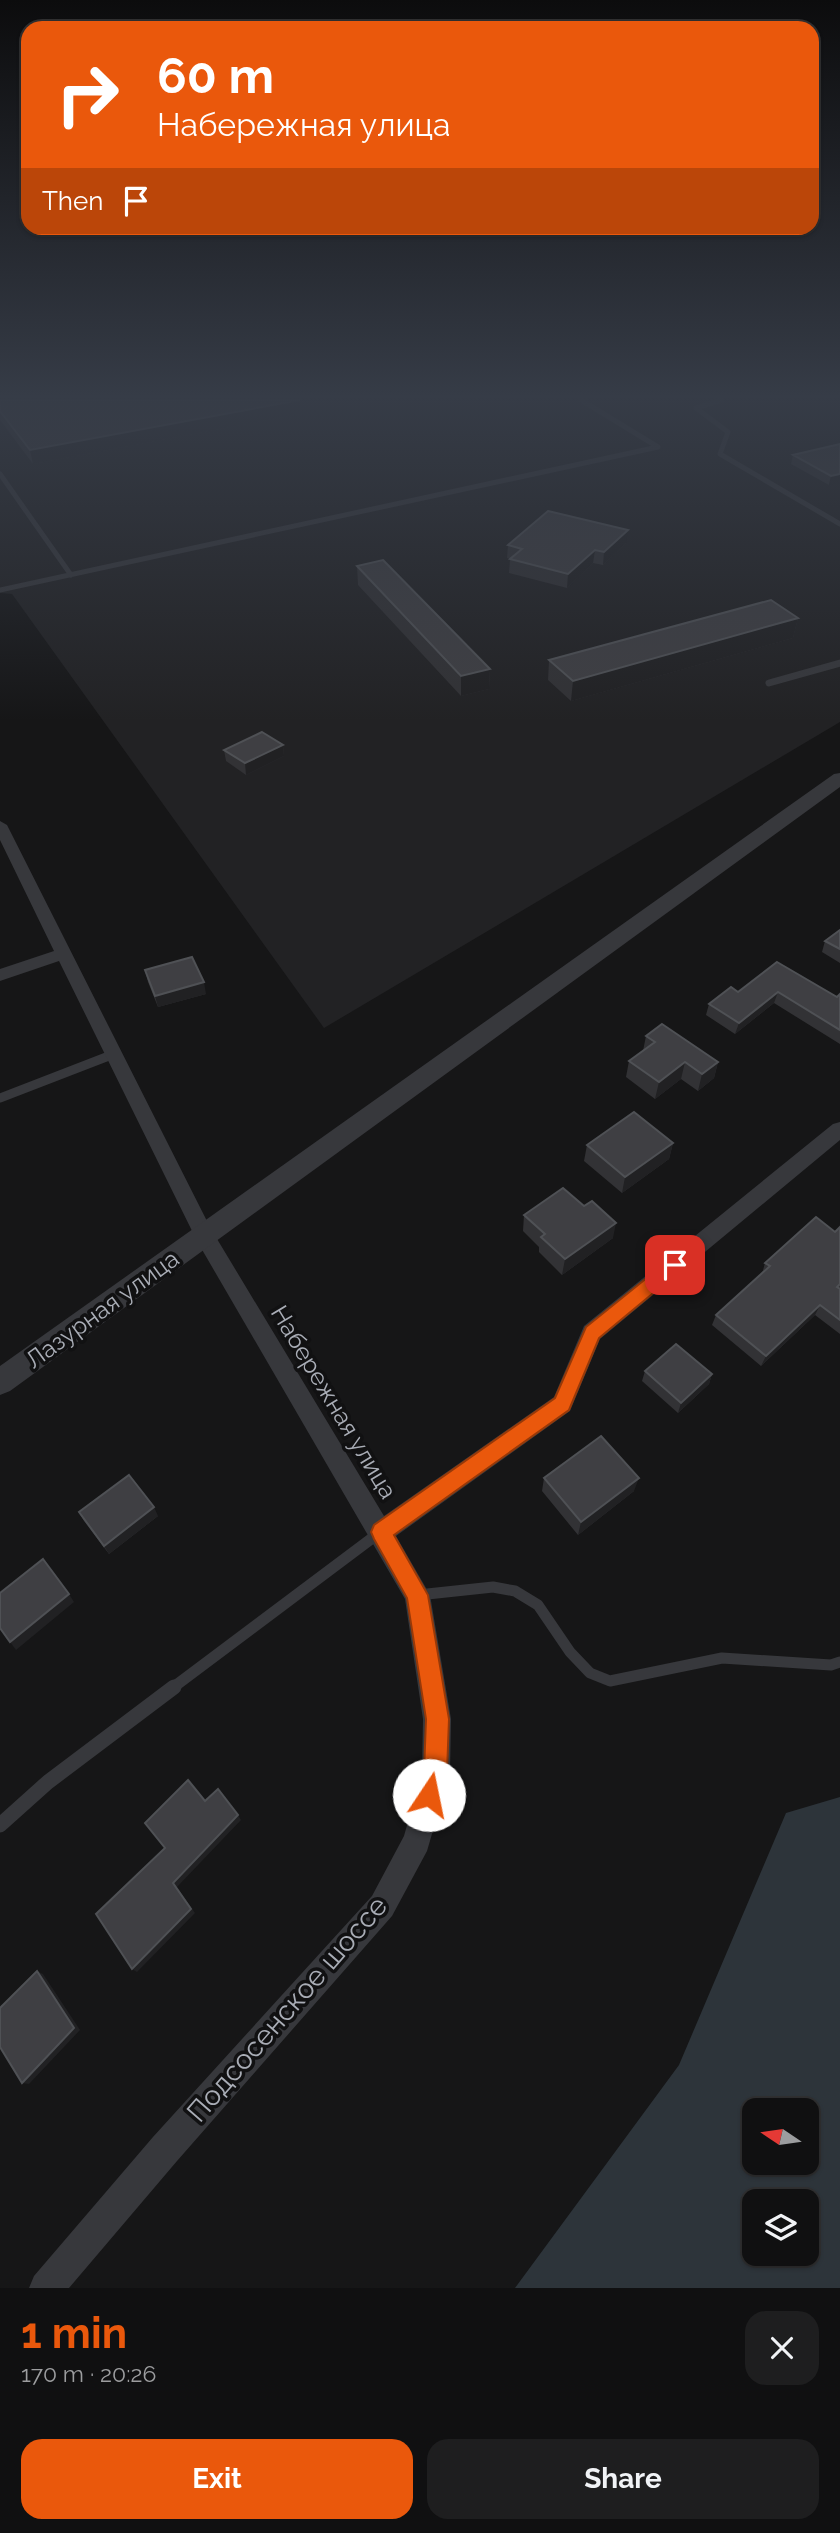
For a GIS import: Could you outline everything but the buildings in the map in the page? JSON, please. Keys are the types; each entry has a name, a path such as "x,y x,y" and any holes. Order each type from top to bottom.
{"street":[{"name":"Лазурная улица","path":"0,1382 840,778"},
{"name":"Набережная улица","path":"0,824 204,1235 381,1532 562,1404 592,1333 840,1129"},
{"path":"0,975 64,954"},
{"name":"Подсосенское шоссе","path":"46,2288 165,2149 382,1906 417,1841 436,1772 437,1719 417,1595 381,1532"}],"lane":[{"path":"23,507 71,575"},
{"path":"0,590 384,507"},
{"path":"810,507 840,524"},
{"path":"769,683 840,663"},
{"path":"0,1098 114,1054"},
{"path":"0,1825 48,1782 381,1532"},
{"path":"417,1595 493,1587 515,1591 538,1605 569,1652 590,1673 610,1681 722,1658 831,1665 840,1662"}],"shaded area":[{"path":"0,507 840,507 840,722 324,1028 12,594 0,593"},
{"path":"840,1797 840,2288 515,2288 679,2065 786,1813"}],"route":[{"path":"429,1795 436,1772 437,1719 417,1595 381,1532 562,1404 592,1333 675,1265"}]}
